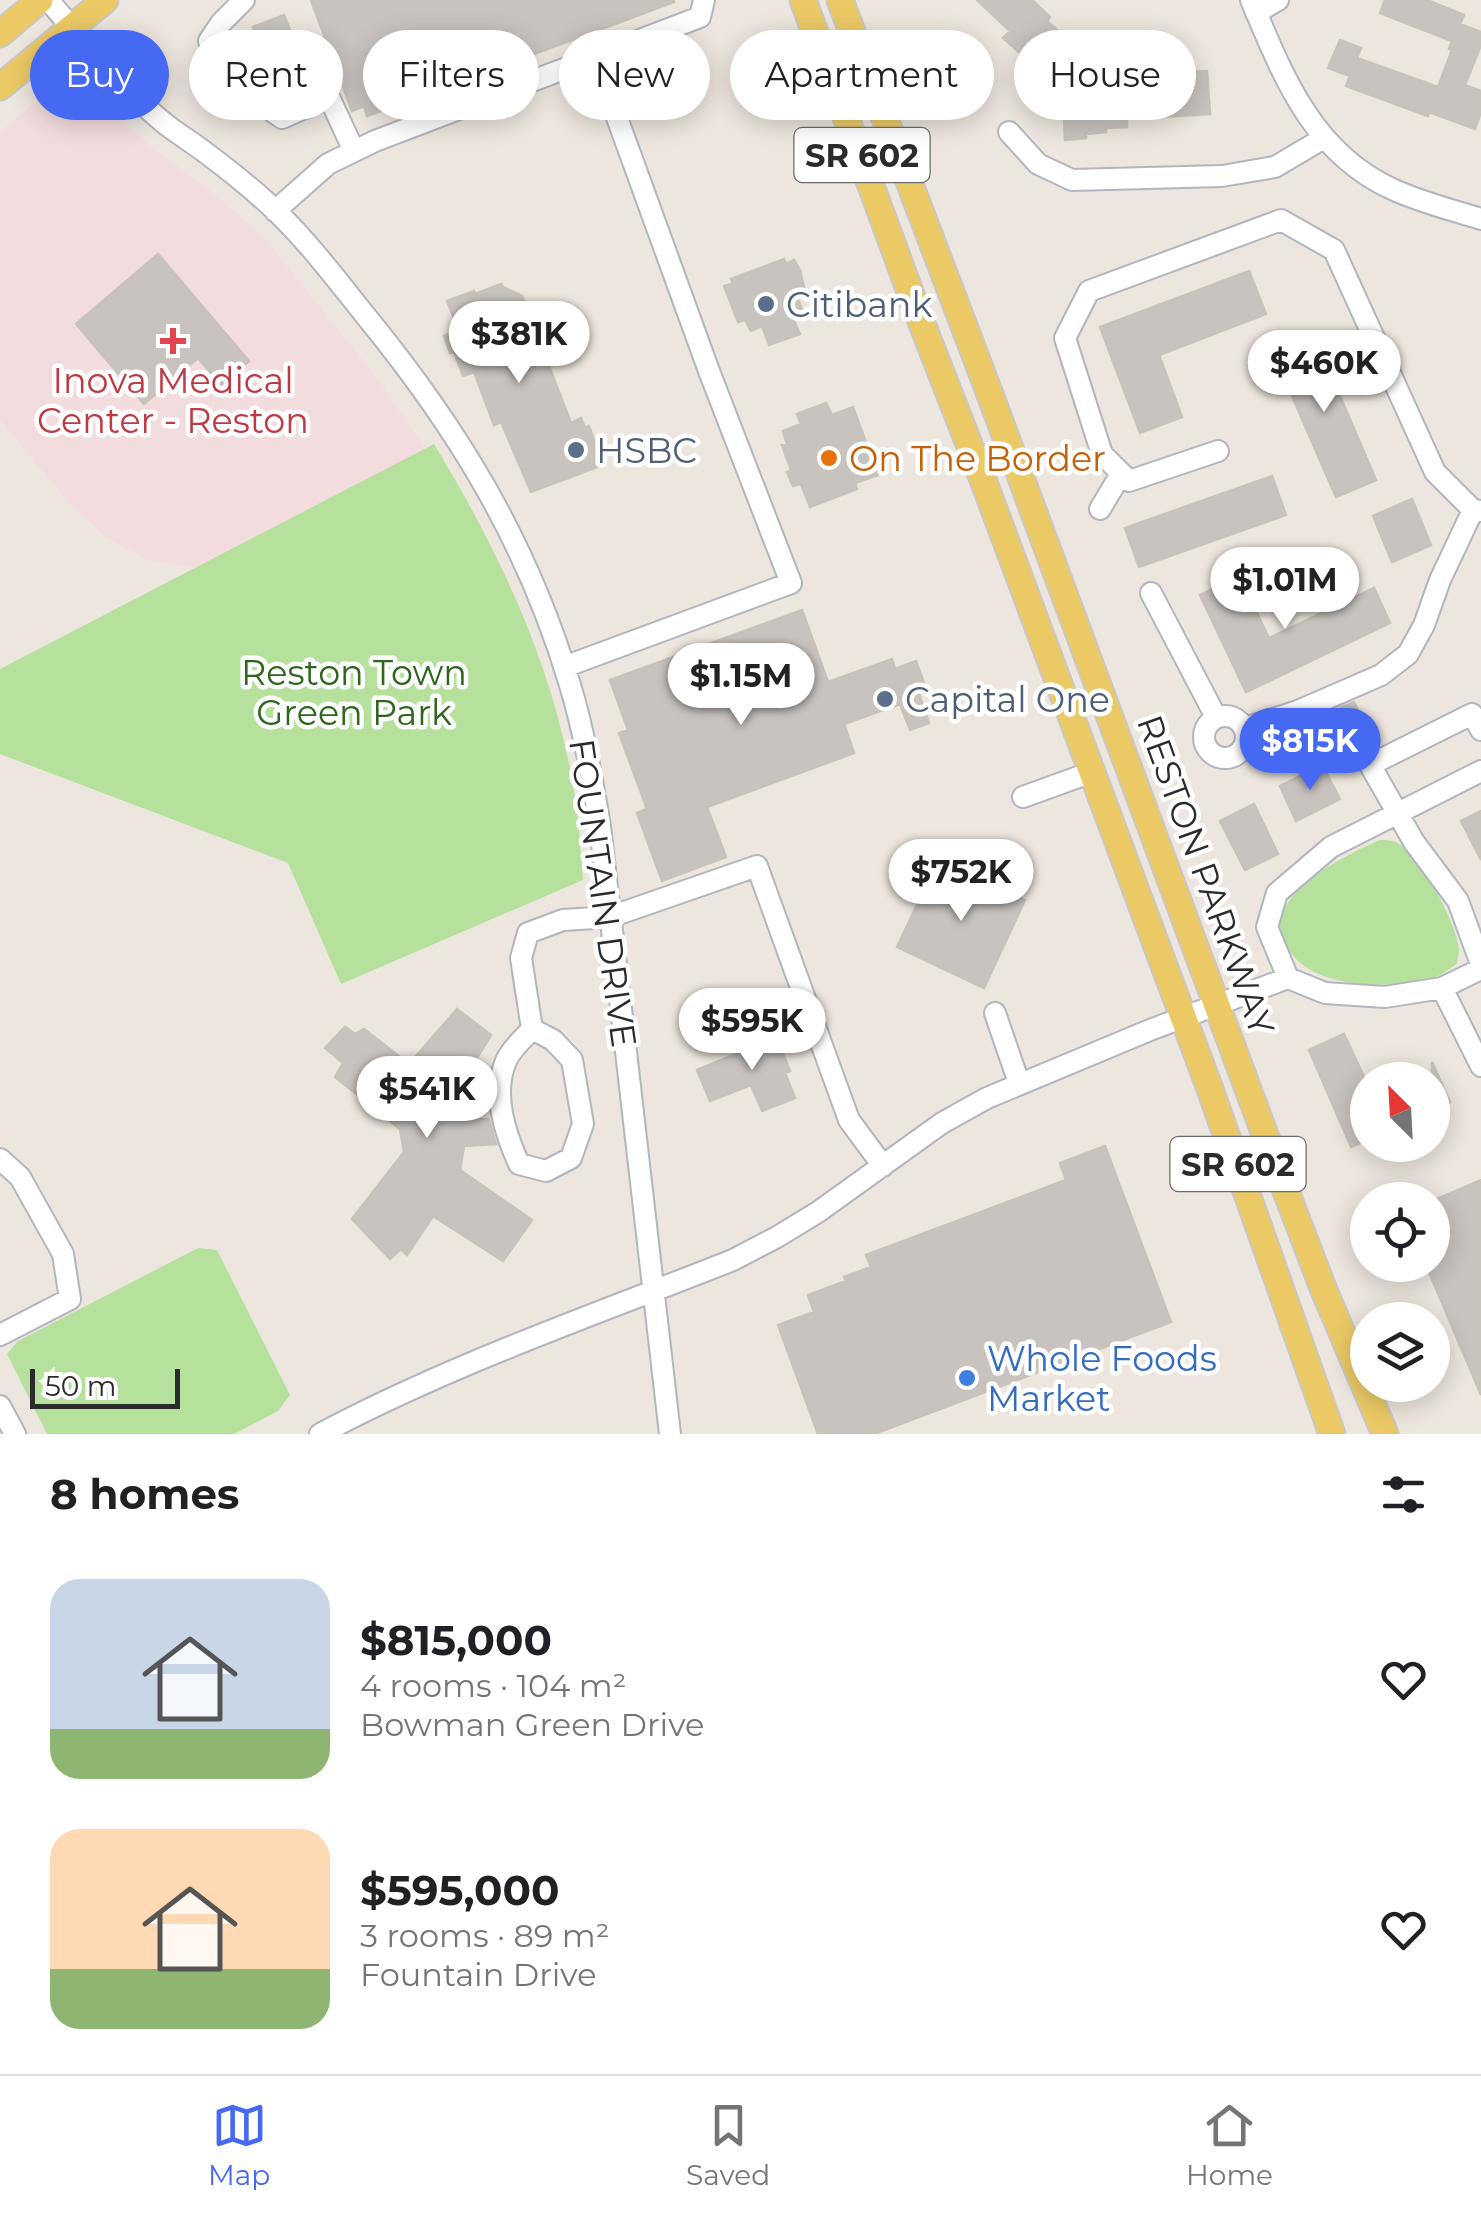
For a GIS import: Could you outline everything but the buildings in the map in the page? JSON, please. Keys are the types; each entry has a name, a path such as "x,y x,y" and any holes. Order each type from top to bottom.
{"main road":[{"path":"0,34 40,0"},
{"path":"0,87 105,0"},
{"name":"RESTON PARKWAY","path":"804,0 1269,1252 1332,1434"},
{"name":"RESTON PARKWAY","path":"840,0 1323,1288 1385,1434"}],"street":[{"name":"FOUNTAIN DRIVE","path":"48,0 130,94 234,174 306,243 383,336 455,434 523,559 564,667 588,756 600,826 670,1434"},
{"path":"244,0 208,41 227,80 282,118 329,98 354,151"},
{"path":"666,30 700,17 704,0"},
{"path":"1278,0 1254,6 1296,100 1336,152 1390,188 1481,219"},
{"path":"275,210 328,164 354,151 559,71"},
{"path":"564,667 791,584 618,120"},
{"path":"1009,132 1038,164 1072,180 1222,176 1275,167 1324,138"},
{"path":"1218,451 1129,481 1102,454 1066,338 1088,291 1281,220 1334,250 1435,472 1477,510 1440,580 1408,654 1381,675 1298,711 1244,728"},
{"path":"1100,509 1121,474"},
{"path":"1152,593 1216,716"},
{"path":"320,1434 452,1371 733,1260 778,1237 942,1123 1019,1083 1182,1017 1288,978 1325,993 1384,998 1442,988 1481,966 1458,901 1414,842 1370,765 1472,714 1481,730"},
{"path":"1216,716 1237,719 1244,728 1246,739 1234,756 1212,755 1204,746 1207,724 1216,716"},
{"path":"1288,978 1268,927 1277,894 1331,847 1481,771"},
{"path":"1023,797 1092,772"},
{"path":"532,1029 520,958 528,933 563,920 610,916 757,866 849,1120 882,1166"},
{"path":"1442,988 1481,1066"},
{"path":"995,1013 1019,1083"},
{"path":"532,1029 553,1040 572,1060 583,1124 571,1158 546,1172 519,1164 506,1134 500,1091 506,1059 532,1029"},
{"path":"0,1159 20,1177 63,1254 70,1299 0,1335"},
{"path":"0,1406 15,1434"}],"shaded area":[{"name":"Inova Medical Center - Reston","path":"30,107 30,120 121,120 261,234 378,379 435,464 272,551 194,567 145,559 103,535 69,503 0,420 0,132"}],"green space":[{"name":"Reston Town Green Park","path":"434,444 499,562 549,687 573,787 583,880 341,984 288,863 0,754 0,669"},
{"path":"1380,840 1396,842 1415,860 1452,923 1459,949 1457,964 1434,978 1370,984 1328,977 1295,958 1284,939 1280,927 1283,912 1303,885 1351,853"},
{"path":"198,1248 217,1250 290,1395 278,1411 234,1434 47,1434 7,1354 18,1341"}],"place":[{"name":"Citibank","path":"766,304"},
{"name":"Inova Medical Center - Reston","path":"173,341"},
{"name":"HSBC","path":"576,450"},
{"name":"On The Border","path":"829,458"},
{"name":"Capital One","path":"885,699"},
{"name":"Whole Foods Market","path":"967,1378"}]}
